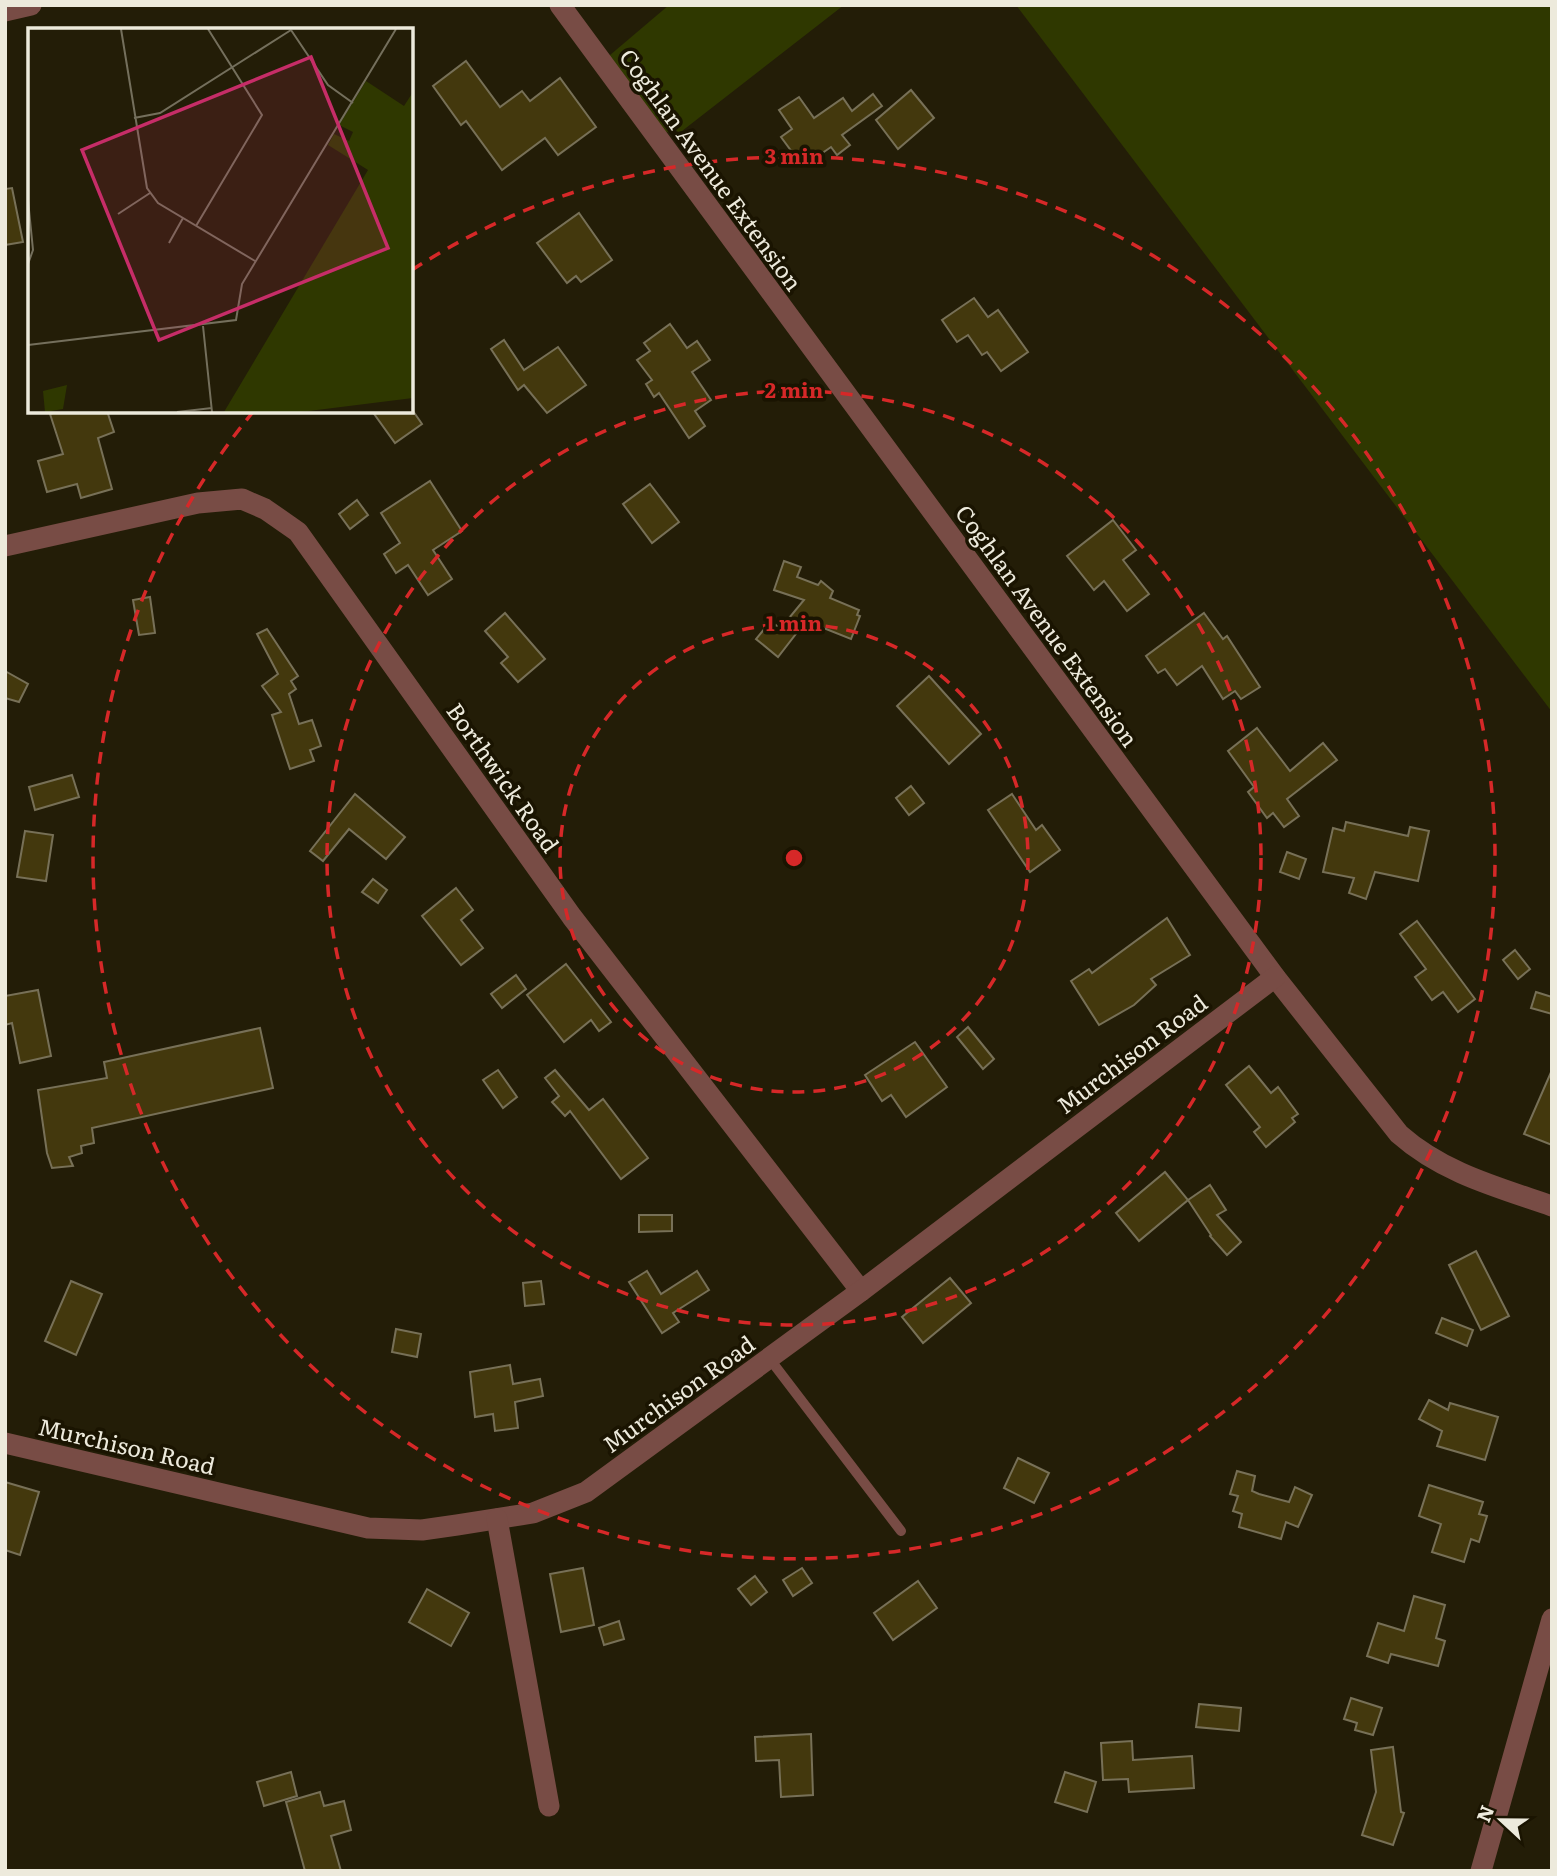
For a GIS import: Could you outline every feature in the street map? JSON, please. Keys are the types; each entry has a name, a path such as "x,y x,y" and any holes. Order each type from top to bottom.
{"street":[{"path":"5,11 31,5"},
{"name":"Coghlan Avenue Extension","path":"560,5 1275,977 1399,1134 1417,1150 1450,1169 1552,1206"},
{"name":"Borthwick Road","path":"5,546 198,503 242,499 265,509 298,532 572,917 861,1291"},
{"name":"Murchison Road","path":"5,1443 368,1528 422,1530 533,1513 586,1492 861,1291 1275,977"},
{"path":"497,1519 549,1806"},
{"path":"1481,1871 1552,1619"}],"lane":[{"path":"769,1358 901,1531"}],"green space":[{"path":"669,5 844,5 682,131 672,133 662,131 603,61"},
{"path":"1016,5 1552,5 1552,712"}],"building":[{"path":"466,61 500,107 522,91 530,101 560,78 596,127 558,155 545,138 502,170 466,121 461,125 433,86"},
{"path":"911,90 934,118 898,149 876,120"},
{"path":"873,94 882,106 842,135 850,145 837,155 831,147 815,158 807,147 795,156 781,137 792,129 779,110 799,97 814,118 843,98 852,111"},
{"path":"12,188 23,242 5,245 5,189"},
{"path":"579,213 612,260 581,282 576,276 567,283 537,243"},
{"path":"974,298 988,317 998,310 1028,352 1001,371 987,352 982,355 968,335 957,342 942,320"},
{"path":"670,324 687,348 697,341 710,360 692,372 711,400 695,411 705,426 689,438 659,393 654,397 646,384 652,380 637,360 650,351 644,343"},
{"path":"504,340 524,370 558,347 586,385 547,413 524,385 518,390 491,349"},
{"path":"413,411 422,424 395,443 373,413"},
{"path":"108,413 114,432 98,438 112,489 81,498 77,484 47,492 38,461 63,454 50,414"},
{"path":"430,481 462,531 433,550 452,579 428,595 408,565 396,573 384,554 400,543 381,513"},
{"path":"650,484 679,522 652,543 623,504"},
{"path":"357,500 368,515 350,529 339,514"},
{"path":"1113,520 1136,550 1123,560 1149,594 1127,611 1104,581 1094,590 1067,556"},
{"path":"784,561 801,567 797,577 818,585 821,581 833,591 830,598 859,610 857,615 860,616 851,639 806,621 778,657 756,639 766,627 771,631 776,625 780,629 804,600 774,590"},
{"path":"150,597 155,633 139,635 133,600"},
{"path":"505,613 545,659 518,682 501,663 508,657 485,631"},
{"path":"1204,613 1223,639 1227,636 1260,687 1241,699 1235,691 1223,699 1202,666 1177,685 1165,669 1158,673 1146,656"},
{"path":"267,629 298,676 291,681 296,689 289,694 299,724 312,720 321,746 310,750 314,761 290,769 272,715 281,712 262,686 278,674 257,634"},
{"path":"5,671 28,684 19,702 5,698"},
{"path":"929,676 981,734 949,764 897,706"},
{"path":"1257,728 1290,771 1323,743 1337,760 1287,799 1299,816 1284,827 1273,813 1267,818 1248,792 1254,787 1228,751"},
{"path":"72,775 79,797 35,810 29,787"},
{"path":"911,786 924,803 909,815 896,798"},
{"path":"355,794 405,837 386,859 349,829 323,861 310,851"},
{"path":"1012,794 1036,830 1042,825 1060,850 1030,872 988,810"},
{"path":"1346,822 1408,836 1410,827 1429,831 1418,881 1375,872 1366,899 1349,893 1354,878 1323,872 1333,828 1344,831"},
{"path":"25,831 53,835 46,881 17,877"},
{"path":"1287,852 1306,859 1299,879 1280,872"},
{"path":"373,879 387,890 378,903 362,892"},
{"path":"456,888 473,910 461,920 483,948 461,965 422,916"},
{"path":"1167,918 1190,955 1151,979 1156,985 1134,1005 1099,1025 1071,981 1089,969 1092,973"},
{"path":"1417,921 1475,999 1458,1012 1443,992 1432,1000 1415,977 1426,969 1400,934"},
{"path":"1515,950 1530,969 1518,979 1503,960"},
{"path":"566,964 611,1022 599,1031 591,1020 564,1042 527,995"},
{"path":"516,975 526,989 502,1008 491,994"},
{"path":"38,990 51,1056 20,1063 12,1023 5,1025 5,996"},
{"path":"1536,992 1552,997 1552,1014 1531,1008"},
{"path":"968,1027 994,1059 983,1069 957,1037"},
{"path":"260,1028 273,1088 92,1128 94,1143 81,1146 82,1153 69,1157 73,1166 52,1168 47,1153 38,1090 107,1078 104,1062"},
{"path":"915,1042 947,1087 906,1117 891,1095 882,1101 865,1075"},
{"path":"1249,1066 1271,1093 1278,1087 1298,1114 1292,1118 1295,1122 1266,1147 1254,1132 1260,1127 1226,1085"},
{"path":"498,1070 517,1097 503,1108 483,1080"},
{"path":"555,1070 589,1110 603,1099 648,1158 621,1179 570,1111 565,1116 552,1102 559,1096 545,1078"},
{"path":"1552,1070 1552,1145 1524,1134"},
{"path":"1165,1172 1188,1200 1139,1241 1116,1213"},
{"path":"1210,1185 1226,1210 1217,1215 1241,1242 1227,1255 1210,1236 1188,1200"},
{"path":"639,1215 672,1215 672,1231 639,1232"},
{"path":"1476,1251 1509,1316 1481,1330 1449,1265"},
{"path":"647,1271 661,1294 697,1271 709,1290 673,1313 679,1322 662,1333 629,1282"},
{"path":"950,1278 971,1303 923,1343 902,1317"},
{"path":"71,1281 102,1294 76,1355 45,1341"},
{"path":"541,1281 544,1304 525,1306 523,1283"},
{"path":"1442,1318 1473,1330 1467,1346 1436,1333"},
{"path":"396,1329 421,1334 417,1357 392,1352"},
{"path":"510,1365 513,1384 540,1379 543,1396 515,1402 518,1428 495,1431 493,1414 475,1417 470,1372"},
{"path":"1429,1400 1448,1410 1450,1403 1498,1417 1485,1460 1437,1446 1442,1431 1419,1419"},
{"path":"1018,1458 1049,1473 1034,1503 1004,1488"},
{"path":"1237,1471 1255,1476 1252,1491 1259,1494 1289,1502 1295,1487 1312,1495 1298,1527 1286,1522 1281,1539 1239,1527 1242,1514 1233,1511 1238,1496 1230,1494"},
{"path":"5,1482 39,1492 20,1555 5,1550"},
{"path":"1429,1485 1483,1502 1479,1514 1487,1516 1479,1542 1471,1539 1464,1562 1432,1552 1441,1524 1419,1516"},
{"path":"583,1568 594,1625 561,1632 550,1574"},
{"path":"802,1568 812,1583 793,1596 783,1580"},
{"path":"755,1576 767,1592 751,1605 738,1589"},
{"path":"918,1581 937,1608 893,1640 874,1613"},
{"path":"427,1589 469,1613 451,1646 409,1622"},
{"path":"1414,1596 1445,1605 1436,1638 1445,1641 1438,1666 1391,1654 1388,1663 1367,1656 1378,1623 1404,1631"},
{"path":"619,1621 624,1639 604,1645 599,1628"},
{"path":"1351,1698 1382,1708 1373,1735 1355,1730 1357,1723 1344,1719"},
{"path":"1199,1704 1241,1708 1239,1731 1196,1727"},
{"path":"811,1734 813,1795 781,1797 779,1760 756,1761 755,1737"},
{"path":"1132,1741 1133,1760 1192,1756 1194,1788 1129,1792 1128,1779 1103,1780 1101,1743"},
{"path":"1393,1747 1401,1812 1404,1813 1393,1845 1362,1835 1376,1792 1371,1750"},
{"path":"291,1772 297,1796 264,1806 257,1782"},
{"path":"1065,1772 1096,1782 1087,1812 1055,1802"},
{"path":"320,1792 324,1806 344,1801 351,1830 331,1836 341,1871 305,1871 286,1802"}]}
